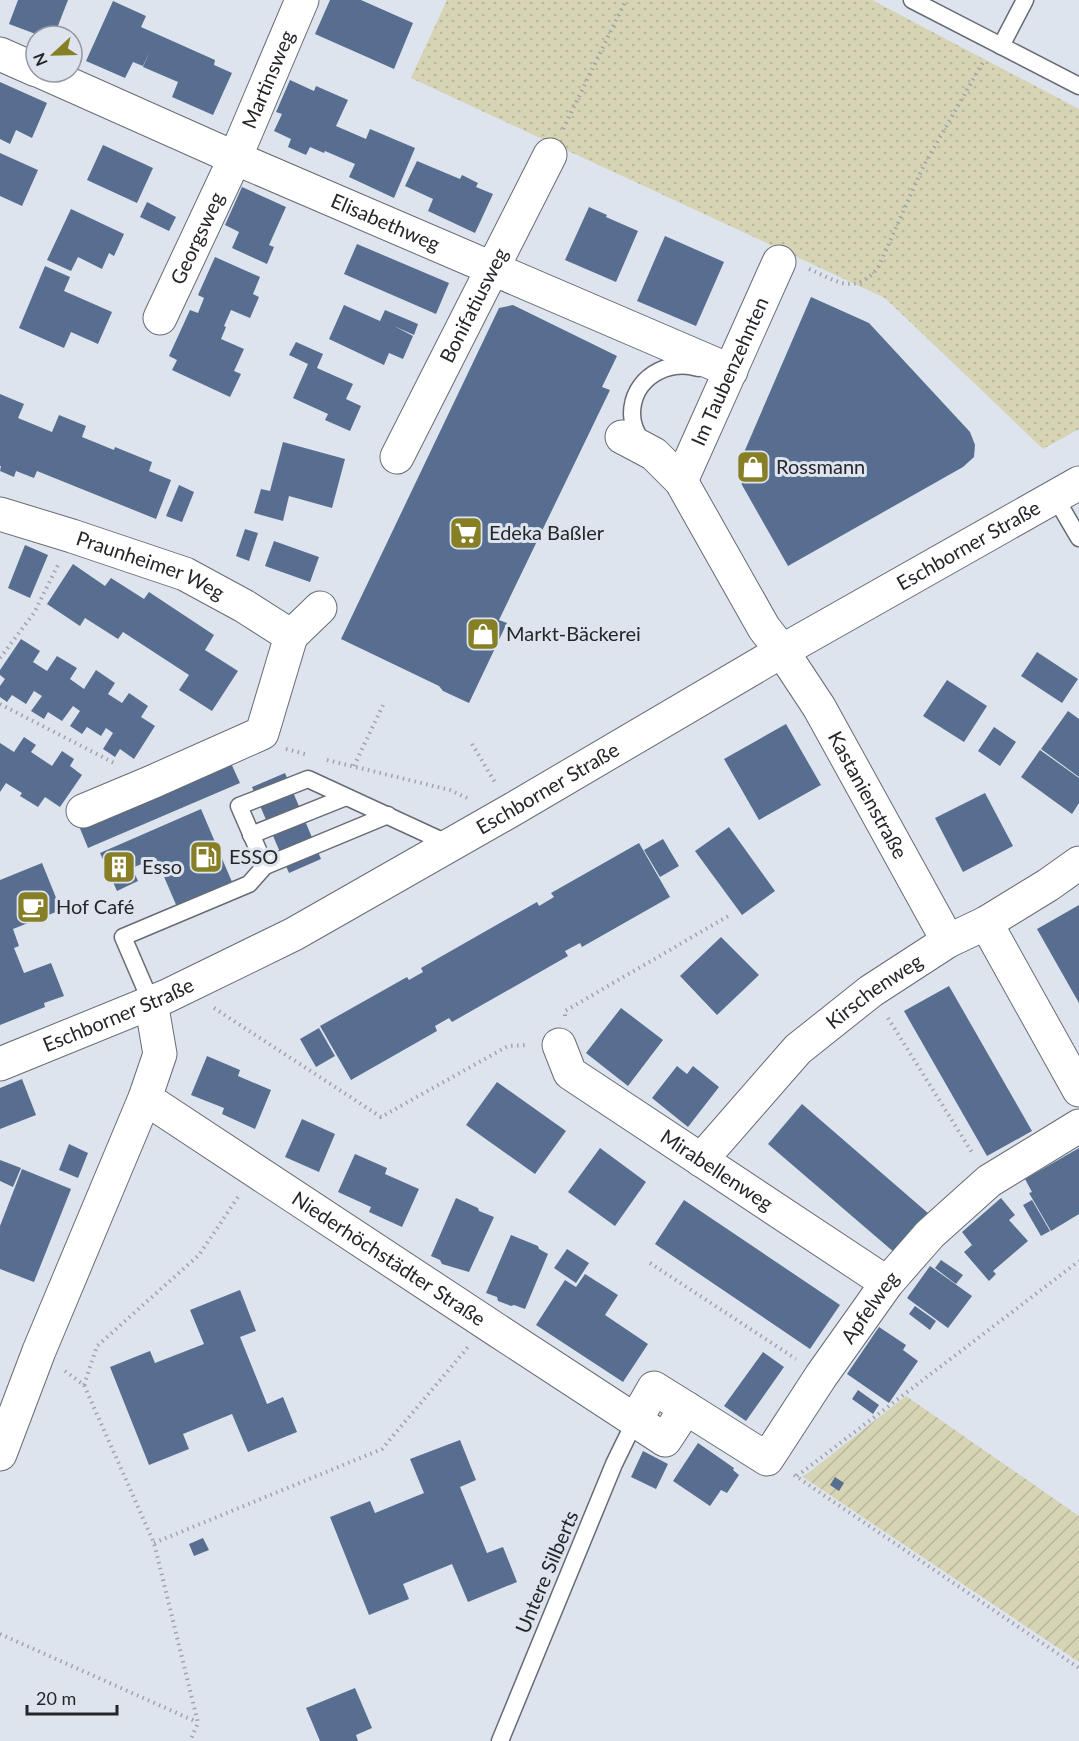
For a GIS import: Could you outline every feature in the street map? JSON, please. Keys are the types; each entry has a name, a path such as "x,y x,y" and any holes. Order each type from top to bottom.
{"street":[{"name":"Martinsweg","path":"235,158 302,0"},
{"path":"0,54 24,65"},
{"name":"Elisabethweg","path":"69,84 493,269 726,381"},
{"name":"Bonifatiusweg","path":"397,457 550,155"},
{"name":"Georgsweg","path":"160,318 235,158"},
{"name":"Im Taubenzehnten","path":"681,481 779,262"},
{"path":"622,437 654,454 681,481 764,628 782,651"},
{"name":"Eschborner Straße","path":"1,1062 159,999 294,934 782,651 1067,490"},
{"name":"Praunheimer Weg","path":"0,514 185,574 244,606 291,636"},
{"path":"83,811 262,733 291,636 320,608"},
{"name":"Kastanienstraße","path":"782,651 819,707 948,941"},
{"name":"Kirschenweg","path":"701,1160 798,1049 871,991 948,941 986,923 1048,885 1079,863"},
{"path":"986,923 1079,1090"},
{"path":"0,1454 39,1351 145,1098 159,1054 159,999"},
{"name":"Mirabellenweg","path":"559,1045 570,1073 887,1283"},
{"name":"Niederhöchstädter Straße","path":"145,1098 635,1421"},
{"name":"Apfelweg","path":"767,1460 821,1376 887,1283 930,1234 989,1181 1079,1126"},
{"path":"635,1421 665,1440 686,1408 767,1460"}],"lane":[{"path":"912,0 1079,86"},
{"path":"1001,46 1025,0"},
{"path":"654,454 642,444 635,430 632,414 634,398 642,384 654,372 668,366 682,365 696,368 726,381"},
{"path":"1067,490 1079,538"},
{"path":"265,866 239,806 308,779 451,845"},
{"path":"251,835 346,797"},
{"path":"159,999 123,937 249,884 265,866 388,815"},
{"name":"Untere Silberts","path":"500,1741 614,1464 635,1421"}],"path":[{"path":"550,155 626,0"},
{"path":"779,262 805,268 848,284 860,283 871,276 883,258 932,148 980,66 1001,46"},
{"path":"0,658 34,613 72,536"},
{"path":"0,704 152,782"},
{"path":"354,766 383,705"},
{"path":"262,733 272,746 313,756"},
{"path":"472,744 497,784"},
{"path":"323,759 450,790 470,799"},
{"path":"159,999 218,1009 381,1117 508,1046 559,1045 565,1011 730,915"},
{"path":"871,991 989,1181"},
{"path":"84,1385 97,1346 199,1255 242,1192"},
{"path":"797,1476 1079,1261"},
{"path":"650,1263 821,1376"},
{"path":"154,1543 382,1449 487,1323"},
{"path":"39,1351 84,1385 154,1543 198,1723 190,1741"},
{"path":"767,1460 797,1476 1079,1668"},
{"path":"0,1634 198,1723"}],"shaded area":[{"path":"447,0 872,0 1079,109 1079,429 1043,449 885,298 411,78"},
{"path":"906,1396 1079,1516 1079,1662 803,1477"}],"building":[{"path":"18,0 68,0 59,24 24,24 24,30 9,24"},
{"path":"330,0 361,0 413,23 394,69 315,34"},
{"path":"113,1 146,16 141,27 215,60 214,65 232,73 213,115 172,97 178,82 143,67 150,51 143,66 133,62 125,78 86,61"},
{"path":"290,80 314,91 316,86 348,100 336,126 366,139 370,129 415,148 394,198 349,177 355,164 310,147 306,155 288,147 291,139 274,131 282,114 276,112"},
{"path":"0,82 47,103 32,138 16,130 10,144 0,139"},
{"path":"103,145 153,168 137,203 87,180"},
{"path":"0,153 38,170 22,206 0,196"},
{"path":"417,161 460,179 462,175 478,183 476,187 493,194 475,233 428,211 433,199 405,186"},
{"path":"242,187 286,207 269,245 274,247 267,264 232,248 239,232 225,225"},
{"path":"147,202 176,217 169,231 140,217"},
{"path":"589,207 638,231 616,282 565,260"},
{"path":"71,209 124,234 114,256 109,253 102,269 78,257 71,271 47,260"},
{"path":"665,236 724,262 696,326 637,301"},
{"path":"357,244 449,283 436,314 344,274"},
{"path":"215,257 260,277 253,294 259,297 250,318 231,310 224,326 226,327 221,339 244,349 234,371 241,374 230,397 172,370 177,360 169,356 190,310 198,313 204,298 198,295"},
{"path":"45,266 70,277 64,291 112,312 98,344 71,332 64,348 19,328"},
{"path":"811,297 869,323 970,432 975,445 974,457 963,467 788,566 742,485 739,471 742,457"},
{"path":"344,305 380,321 385,310 418,324 414,335 394,326 413,336 403,359 389,353 384,365 329,339"},
{"name":"Edeka Baßler","path":"513,305 617,356 602,387 610,390 499,620 507,623 469,703 341,639 499,308"},
{"path":"296,342 323,354 317,368 353,384 346,399 361,406 350,431 325,420 328,414 293,398 308,364 289,355"},
{"path":"0,394 24,404 18,418 52,432 59,415 86,426 82,437 152,462 149,471 171,480 156,519 37,471 34,478 16,471 14,477 0,471"},
{"path":"283,442 345,459 332,508 289,496 283,521 254,513 261,489 270,491"},
{"path":"179,485 194,492 182,522 166,516"},
{"path":"245,529 258,533 249,561 236,556"},
{"path":"274,541 319,557 310,582 265,566"},
{"path":"25,545 48,555 30,598 8,588"},
{"path":"73,564 105,586 111,578 144,599 149,592 214,635 205,650 238,671 212,711 179,690 189,675 123,632 118,639 85,618 80,626 47,604"},
{"path":"21,639 40,651 33,662 47,671 57,656 77,668 70,679 84,689 96,670 115,683 108,694 122,703 129,693 148,706 141,717 155,726 134,759 120,749 115,757 103,749 113,733 106,728 101,736 87,727 82,734 70,726 80,711 73,706 62,721 48,712 44,719 31,711 42,696 34,691 26,704 12,695 7,702 0,697 0,686 5,679 0,675 0,670"},
{"path":"1037,652 1078,679 1062,703 1021,676"},
{"path":"947,680 987,706 964,742 923,716"},
{"path":"1068,711 1079,719 1079,777 1041,749"},
{"path":"786,724 821,785 759,820 724,759"},
{"path":"994,727 1016,742 1000,766 978,751"},
{"path":"24,737 36,745 31,752 52,766 62,751 74,759 70,766 82,775 60,807 45,797 38,807 20,796 22,793 6,783 0,792 0,743 14,752"},
{"path":"1040,750 1079,778 1079,803 1072,814 1021,777"},
{"path":"230,761 240,783 88,848 79,826"},
{"path":"285,773 321,859 289,873 252,787"},
{"path":"985,793 1013,846 963,872 935,818"},
{"path":"201,809 232,882 177,907 156,858 132,868 138,881 117,891 100,853"},
{"path":"729,827 775,891 742,915 695,851"},
{"path":"663,839 679,866 660,877 644,850"},
{"path":"639,843 670,897 582,947 580,943 565,951 568,956 452,1022 449,1018 435,1026 437,1031 351,1080 320,1026 407,977 409,980 423,972 421,968 537,902 539,906 554,897 551,893"},
{"path":"42,863 61,910 13,929 19,946 14,948 24,973 51,963 64,996 44,1003 45,1007 0,1025 0,880"},
{"path":"1079,905 1079,1003 1037,929"},
{"path":"721,937 759,975 717,1015 680,976"},
{"path":"949,986 1032,1131 987,1156 904,1011"},
{"path":"621,1008 663,1040 628,1086 586,1053"},
{"path":"319,1028 335,1056 316,1067 300,1039"},
{"path":"207,1056 240,1070 238,1076 271,1090 255,1129 222,1114 224,1108 191,1095"},
{"path":"677,1066 687,1074 693,1066 719,1087 688,1127 652,1098"},
{"path":"22,1079 36,1115 0,1129 0,1088"},
{"path":"497,1082 566,1131 535,1174 466,1125"},
{"path":"802,1104 929,1214 895,1253 768,1144"},
{"path":"302,1119 335,1134 319,1172 285,1157"},
{"path":"69,1144 88,1153 78,1178 59,1170"},
{"path":"600,1148 646,1182 615,1226 568,1192"},
{"path":"1079,1148 1079,1214 1051,1231 1029,1193 1032,1192 1025,1179"},
{"path":"355,1154 387,1168 385,1174 419,1189 402,1227 369,1212 371,1207 338,1192"},
{"path":"0,1160 21,1168 13,1187 0,1181"},
{"path":"22,1169 71,1189 34,1282 0,1269 0,1226"},
{"path":"456,1198 494,1217 469,1272 442,1264 440,1260 431,1256"},
{"path":"1001,1198 1015,1215 1009,1220 1028,1241 993,1271 996,1274 989,1281 964,1252 972,1245 962,1232"},
{"path":"684,1200 840,1305 810,1349 655,1244"},
{"path":"1032,1200 1050,1231 1041,1236 1023,1205"},
{"path":"511,1235 538,1246 548,1254 525,1309 498,1301 497,1297 486,1293"},
{"path":"567,1249 589,1263 576,1283 554,1268"},
{"path":"941,1260 963,1275 956,1284 935,1268"},
{"path":"930,1266 972,1296 948,1328 907,1298"},
{"path":"585,1274 618,1295 605,1315 648,1344 623,1382 536,1325 565,1280 576,1287"},
{"path":"240,1290 256,1331 240,1337 267,1404 283,1397 297,1432 248,1452 232,1414 183,1434 189,1449 149,1465 110,1367 150,1351 155,1363 204,1344 190,1310"},
{"path":"915,1306 936,1321 930,1330 909,1314"},
{"path":"879,1327 906,1345 903,1350 918,1361 889,1403 847,1374"},
{"path":"763,1352 784,1367 746,1421 724,1406"},
{"path":"858,1390 879,1405 873,1414 852,1399"},
{"path":"460,1440 476,1480 460,1487 487,1553 503,1547 517,1582 468,1602 452,1564 403,1584 409,1599 369,1615 330,1517 370,1501 375,1513 424,1493 410,1459"},
{"path":"698,1443 734,1468 733,1470 739,1475 727,1493 721,1490 710,1506 673,1481"},
{"path":"643,1451 668,1464 656,1489 631,1477"},
{"path":"835,1477 844,1483 839,1491 830,1485"},
{"path":"203,1538 209,1550 194,1556 189,1544"},
{"path":"355,1688 372,1728 356,1735 358,1741 320,1741 306,1708"}],"place":[{"name":"Rossmann","path":"753,467"},
{"name":"Edeka Baßler","path":"466,533"},
{"name":"Markt-Bäckerei","path":"483,634"},
{"name":"ESSO","path":"206,857"},
{"name":"Esso","path":"119,867"},
{"name":"Hof Café","path":"33,907"}]}
